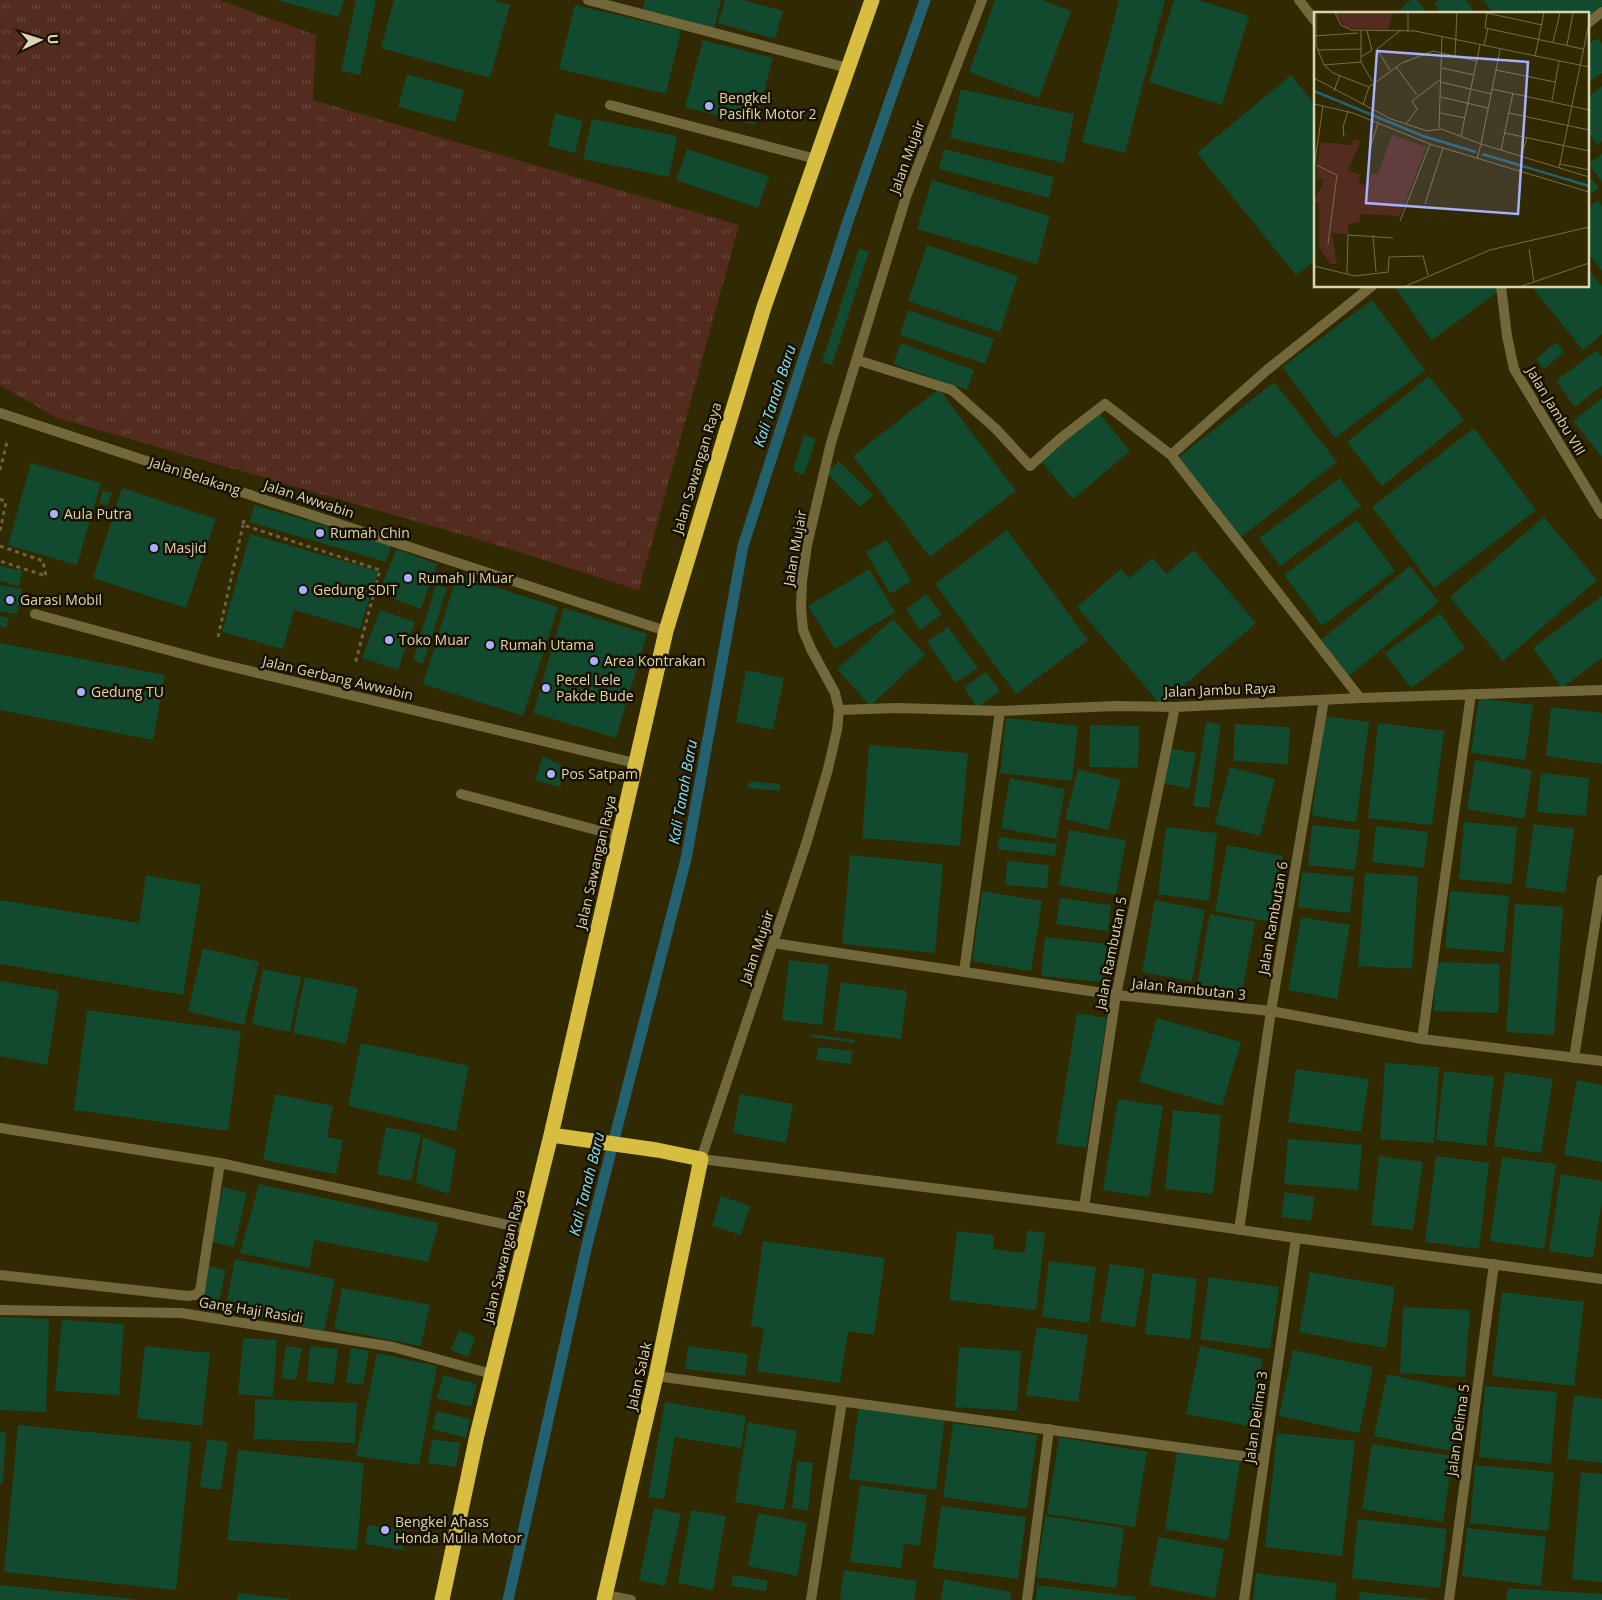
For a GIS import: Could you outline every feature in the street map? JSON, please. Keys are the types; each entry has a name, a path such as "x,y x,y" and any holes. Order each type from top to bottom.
{"highway":[{"name":"Jalan Sawangan Raya","path":"442,1600 477,1435 551,1134 666,631 764,307 872,0"},
{"path":"551,1134 657,1150 702,1159"},
{"name":"Jalan Salak","path":"604,1597 656,1376 702,1159"}],"street":[{"path":"588,0 848,68"},
{"name":"Jalan Mujair","path":"702,1159 807,841 837,730 839,710 835,693 803,630 801,608 802,581 807,545 831,443 906,197 982,0"},
{"path":"1300,0 1314,19"},
{"path":"1590,21 1602,12"},
{"path":"610,104 816,159"},
{"path":"1170,455 1267,370 1370,288"},
{"name":"Jalan Jambu VIII","path":"1501,288 1507,336 1514,368 1602,514"},
{"path":"857,360 952,390 996,429 1030,466 1061,438 1105,404 1170,455 1360,698"},
{"name":"Jalan Awwabin","path":"0,413 666,631"},
{"name":"Jalan Gerbang Awwabin","path":"35,614 212,662 635,763"},
{"name":"Jalan Jambu Raya","path":"839,710 897,708 1000,710 1116,706 1175,707 1360,698 1602,690"},
{"path":"1422,1039 1471,694"},
{"name":"Jalan Rambutan 6","path":"1240,1230 1271,1011 1324,700"},
{"name":"Jalan Rambutan 5","path":"1084,1207 1116,995 1175,707"},
{"path":"964,972 1000,710"},
{"path":"461,794 619,836"},
{"path":"1574,1058 1602,880"},
{"name":"Jalan Rambutan 3","path":"773,943 1116,995 1271,1011 1422,1039 1602,1061"},
{"path":"0,1128 220,1163 528,1229"},
{"path":"702,1159 1084,1207 1296,1238 1602,1279"},
{"path":"0,1275 195,1296 200,1291 220,1163"},
{"name":"Jalan Delima 3","path":"1244,1600 1296,1238"},
{"name":"Jalan Delima 5","path":"1449,1600 1494,1264"},
{"name":"Gang Haji Rasidi","path":"0,1310 181,1312 393,1347 492,1374"},
{"path":"656,1376 1264,1459"},
{"path":"810,1600 842,1402"},
{"path":"1027,1600 1050,1430"},
{"path":"604,1597 631,1600"}],"path":[{"path":"0,470 8,438"},
{"path":"0,500 6,502 0,530"},
{"name":"Jalan Belakang","path":"212,662 246,512"},
{"path":"243,525 380,570 354,664"},
{"path":"0,546 43,561 46,576 0,561"}],"green space":[{"path":"0,0 219,0 316,35 313,100 739,225 639,590 474,538 57,418 0,385"}],"building":[{"path":"277,0 344,0 339,17"},
{"path":"356,0 376,0 360,75 341,71"},
{"path":"394,0 492,0 510,5 490,78 381,48"},
{"path":"645,0 721,0 714,29 642,12"},
{"path":"725,0 744,0 783,11 775,39 718,23"},
{"path":"995,0 1042,0 1071,11 1039,98 969,72"},
{"path":"1119,0 1165,0 1125,153 1082,142"},
{"path":"1174,0 1198,0 1249,16 1222,105 1149,82"},
{"path":"1411,0 1417,0 1426,12 1396,12"},
{"path":"1439,0 1466,0 1475,12 1440,12 1434,3"},
{"path":"1483,0 1602,0 1602,6 1590,15 1590,12 1492,12"},
{"path":"575,5 681,30 666,94 559,69"},
{"path":"1597,38 1602,44 1602,73 1590,82 1590,43"},
{"path":"703,40 773,58 755,125 685,107"},
{"path":"407,74 464,90 455,122 398,107"},
{"path":"1291,75 1314,104 1314,261 1296,275 1197,153"},
{"path":"1602,86 1602,141 1598,145 1590,135 1590,95"},
{"path":"961,89 1074,114 1064,163 950,138"},
{"path":"555,113 583,121 575,153 548,146"},
{"path":"592,119 677,136 669,177 583,159"},
{"path":"687,149 769,176 758,208 676,180"},
{"path":"944,149 1054,177 1049,198 939,169"},
{"path":"1602,154 1602,182 1590,165 1590,163"},
{"path":"1590,179 1599,188 1590,195"},
{"path":"932,180 1050,216 1037,264 917,229"},
{"path":"1598,200 1602,206 1602,271 1590,256 1590,206"},
{"path":"927,245 1018,276 1000,332 908,301"},
{"path":"859,249 869,252 832,365 822,362"},
{"path":"1590,271 1602,286 1602,334 1583,350 1533,288 1590,288"},
{"path":"1395,288 1497,288 1499,291 1432,340"},
{"path":"1372,300 1425,370 1335,438 1282,367"},
{"path":"908,310 994,339 985,364 900,335"},
{"path":"1556,342 1564,352 1544,369 1536,359"},
{"path":"901,343 974,370 967,390 893,364"},
{"path":"1597,350 1602,357 1602,386 1575,407 1556,381"},
{"path":"1429,376 1464,420 1382,486 1347,442"},
{"path":"1274,382 1337,462 1240,538 1178,458"},
{"path":"939,389 1016,491 930,557 853,456"},
{"path":"1602,398 1602,457 1573,421"},
{"path":"1099,413 1130,451 1073,499 1041,461"},
{"path":"1474,428 1536,510 1434,588 1372,507"},
{"path":"804,435 816,439 804,475 793,471"},
{"path":"839,461 873,495 860,507 827,473"},
{"name":"Aula Putra","path":"31,463 101,483 77,565 8,545"},
{"path":"1340,478 1361,506 1280,566 1259,538"},
{"name":"Masjid","path":"122,488 216,519 186,608 93,578"},
{"path":"103,490 112,493 107,506 99,503"},
{"name":"Rumah Chin","path":"254,505 391,545 386,562 250,522"},
{"path":"1544,517 1597,580 1503,661 1450,597"},
{"path":"1357,520 1395,571 1322,626 1284,575"},
{"path":"1007,530 1088,640 1016,694 935,584"},
{"name":"Gedung SDIT","path":"250,534 378,571 360,629 294,610 283,649 222,632"},
{"path":"887,540 911,581 890,594 866,552"},
{"name":"Rumah Ji Muar","path":"396,549 437,564 421,609 379,593"},
{"path":"1194,550 1256,623 1161,705 1077,607 1121,569 1129,578 1153,558 1166,574"},
{"path":"0,566 22,571 19,586 0,581"},
{"path":"1410,566 1439,602 1349,676 1321,640"},
{"path":"869,569 895,612 835,649 808,606"},
{"name":"Rumah Utama","path":"457,575 558,607 523,716 423,684"},
{"path":"436,584 447,588 423,664 413,660"},
{"name":"Garasi Mobil","path":"0,585 22,589 17,614 0,611"},
{"path":"926,594 942,614 920,630 906,609"},
{"path":"1602,596 1602,658 1562,688 1533,648"},
{"name":"Area Kontrakan","path":"564,608 647,634 616,738 533,713"},
{"name":"Toko Muar","path":"380,610 415,622 398,670 362,658"},
{"path":"1440,613 1465,648 1411,688 1385,653"},
{"path":"0,616 9,618 6,628 0,626"},
{"path":"893,619 925,655 870,706 837,669"},
{"path":"948,627 978,668 956,683 927,642"},
{"name":"Gedung TU","path":"0,643 165,675 153,740 0,710"},
{"path":"746,670 784,678 773,730 736,722"},
{"path":"986,672 1000,691 977,707 964,687"},
{"path":"1479,698 1533,705 1525,760 1471,753"},
{"path":"1551,707 1602,713 1602,764 1546,756"},
{"path":"1325,716 1369,722 1356,822 1312,816"},
{"path":"1006,718 1078,726 1072,781 1000,773"},
{"path":"1206,722 1221,725 1209,808 1193,806"},
{"path":"1378,723 1444,731 1432,825 1368,818"},
{"path":"1235,724 1290,727 1288,764 1233,761"},
{"path":"1090,725 1139,726 1138,768 1089,767"},
{"path":"869,745 968,753 960,846 862,838"},
{"path":"1168,748 1196,753 1189,788 1161,783"},
{"name":"Pos Satpam","path":"543,756 566,768 560,787 535,780"},
{"path":"1475,760 1532,770 1524,819 1467,809"},
{"path":"1230,767 1275,779 1260,836 1215,824"},
{"path":"1078,769 1121,780 1108,830 1065,819"},
{"path":"1541,773 1589,778 1586,816 1537,812"},
{"path":"1010,778 1065,789 1056,839 1001,828"},
{"path":"749,781 780,784 780,791 748,788"},
{"path":"1464,822 1517,827 1512,884 1459,879"},
{"path":"1534,824 1574,829 1565,893 1525,887"},
{"path":"1312,825 1360,830 1355,870 1308,865"},
{"path":"1376,826 1428,832 1424,868 1372,862"},
{"path":"1166,827 1217,833 1209,901 1158,894"},
{"path":"1069,830 1126,840 1116,895 1059,885"},
{"path":"999,837 1057,844 1055,856 997,849"},
{"path":"1227,845 1283,856 1270,922 1215,911"},
{"path":"850,855 943,864 935,953 842,944"},
{"path":"1007,861 1049,865 1047,888 1005,885"},
{"path":"1302,872 1354,877 1350,913 1298,907"},
{"path":"1365,873 1418,876 1412,969 1358,966"},
{"path":"146,875 201,885 183,995 0,964 0,900 139,923"},
{"path":"982,891 1042,901 1031,971 972,961"},
{"path":"1450,891 1509,896 1504,952 1445,948"},
{"path":"1060,898 1111,905 1108,931 1056,924"},
{"path":"1155,900 1205,910 1192,981 1142,972"},
{"path":"1515,904 1563,907 1554,1035 1506,1032"},
{"path":"1210,914 1255,922 1242,993 1197,985"},
{"path":"1301,917 1350,925 1337,999 1288,990"},
{"path":"1045,937 1108,944 1103,982 1041,976"},
{"path":"203,948 259,962 244,1025 188,1011"},
{"path":"789,960 829,965 822,1025 782,1020"},
{"path":"1436,962 1500,964 1498,1013 1434,1011"},
{"path":"263,969 301,977 290,1032 252,1024"},
{"path":"305,977 358,988 346,1044 293,1033"},
{"path":"0,981 59,991 47,1065 0,1056"},
{"path":"841,982 907,991 901,1039 834,1030"},
{"path":"87,1010 241,1031 228,1131 74,1110"},
{"path":"1077,1013 1107,1018 1086,1148 1056,1144"},
{"path":"1157,1018 1241,1042 1222,1106 1139,1082"},
{"path":"811,1034 855,1040 854,1043 811,1037"},
{"path":"361,1043 469,1066 456,1131 348,1106"},
{"path":"818,1047 852,1051 851,1064 816,1060"},
{"path":"1385,1063 1439,1067 1434,1143 1380,1139"},
{"path":"1296,1069 1369,1079 1361,1132 1288,1122"},
{"path":"1444,1071 1494,1077 1486,1146 1436,1140"},
{"path":"1505,1072 1553,1079 1541,1153 1494,1146"},
{"path":"1577,1080 1602,1085 1602,1162 1564,1155"},
{"path":"275,1094 333,1106 327,1137 343,1140 336,1174 263,1160"},
{"path":"740,1094 793,1104 786,1143 733,1133"},
{"path":"1118,1099 1163,1106 1149,1197 1103,1190"},
{"path":"1173,1110 1221,1115 1213,1194 1165,1189"},
{"path":"386,1127 421,1134 411,1181 377,1174"},
{"path":"423,1137 456,1150 449,1194 416,1183"},
{"path":"1288,1139 1362,1145 1358,1190 1284,1184"},
{"path":"1379,1156 1423,1162 1413,1230 1371,1225"},
{"path":"1436,1156 1489,1163 1479,1249 1425,1242"},
{"path":"1502,1157 1556,1164 1544,1249 1490,1241"},
{"path":"1561,1174 1602,1181 1602,1200 1593,1258 1549,1251"},
{"path":"259,1184 439,1223 428,1262 314,1240 309,1268 240,1253"},
{"path":"223,1187 247,1193 234,1247 210,1241"},
{"path":"1285,1192 1315,1197 1311,1221 1281,1217"},
{"path":"721,1196 750,1206 741,1235 712,1226"},
{"path":"1027,1230 1045,1233 1036,1310 949,1300 957,1231 994,1235 993,1249 1025,1253"},
{"path":"763,1241 885,1258 874,1335 848,1331 840,1383 757,1371 764,1328 751,1326"},
{"path":"235,1259 335,1279 324,1331 225,1311"},
{"path":"1049,1261 1096,1267 1089,1323 1042,1317"},
{"path":"1110,1264 1145,1269 1135,1327 1100,1321"},
{"path":"209,1266 226,1270 216,1313 200,1309"},
{"path":"1310,1272 1395,1287 1386,1348 1299,1332"},
{"path":"1152,1273 1197,1279 1190,1339 1145,1334"},
{"path":"1209,1277 1279,1287 1270,1349 1200,1339"},
{"path":"342,1288 430,1305 421,1346 334,1329"},
{"path":"1502,1292 1584,1302 1574,1386 1492,1376"},
{"path":"1403,1307 1470,1310 1465,1377 1400,1373"},
{"path":"0,1317 49,1319 46,1412 0,1410"},
{"path":"62,1320 124,1324 119,1395 55,1391"},
{"path":"1037,1327 1088,1335 1078,1402 1026,1395"},
{"path":"459,1330 475,1337 468,1357 451,1350"},
{"path":"243,1338 277,1340 273,1397 238,1394"},
{"path":"145,1346 210,1353 202,1426 137,1418"},
{"path":"286,1346 302,1348 296,1380 281,1378"},
{"path":"310,1346 338,1349 334,1384 307,1381"},
{"path":"688,1346 748,1354 745,1376 685,1369"},
{"path":"1200,1346 1263,1359 1249,1426 1186,1414"},
{"path":"959,1347 1021,1351 1017,1411 955,1407"},
{"path":"351,1348 369,1351 363,1385 346,1382"},
{"path":"1293,1350 1373,1367 1359,1433 1279,1416"},
{"path":"377,1353 437,1366 419,1465 356,1456"},
{"path":"1387,1374 1464,1391 1451,1451 1374,1436"},
{"path":"443,1375 477,1384 471,1407 437,1398"},
{"path":"1485,1386 1557,1392 1551,1464 1479,1457"},
{"path":"1574,1395 1602,1399 1602,1463 1567,1459"},
{"path":"255,1399 357,1403 355,1443 254,1439"},
{"path":"665,1402 746,1416 741,1448 675,1437 664,1499 648,1497"},
{"path":"859,1406 945,1417 936,1490 849,1479"},
{"path":"437,1411 470,1419 466,1438 432,1429"},
{"path":"748,1422 797,1431 784,1510 735,1502"},
{"path":"953,1423 1037,1435 1027,1509 943,1497"},
{"path":"18,1425 191,1442 176,1590 4,1572"},
{"path":"0,1432 6,1433 3,1484 0,1484"},
{"path":"1277,1433 1355,1441 1342,1556 1265,1547"},
{"path":"1059,1437 1147,1452 1135,1527 1047,1514"},
{"path":"207,1439 228,1442 221,1490 200,1487"},
{"path":"432,1439 460,1443 456,1467 428,1463"},
{"path":"1372,1444 1453,1456 1443,1522 1362,1509"},
{"path":"238,1450 364,1463 357,1550 227,1540"},
{"path":"1177,1451 1240,1462 1228,1540 1165,1529"},
{"path":"797,1461 813,1463 808,1511 792,1508"},
{"path":"1475,1465 1554,1472 1548,1531 1470,1523"},
{"path":"1581,1472 1602,1474 1602,1582 1572,1579"},
{"path":"860,1485 927,1495 920,1546 904,1544 901,1568 850,1562"},
{"path":"941,1506 1026,1517 1018,1579 933,1568"},
{"path":"654,1508 681,1514 665,1586 639,1580"},
{"path":"691,1510 726,1516 713,1590 678,1583"},
{"path":"758,1513 807,1523 797,1576 748,1566"},
{"path":"1045,1516 1124,1528 1116,1588 1036,1577"},
{"path":"1358,1519 1447,1529 1440,1588 1352,1578"},
{"path":"368,1525 406,1530 403,1550 365,1544"},
{"path":"1467,1528 1546,1537 1541,1586 1462,1576"},
{"path":"1159,1537 1224,1549 1215,1598 1149,1585"},
{"path":"844,1570 917,1581 914,1600 840,1600"},
{"path":"1256,1573 1337,1583 1335,1600 1253,1600"},
{"path":"733,1575 768,1581 766,1591 731,1586"},
{"path":"944,1579 1011,1592 1010,1600 941,1600"},
{"path":"0,1585 134,1599 134,1600 0,1600"},
{"path":"1037,1585 1136,1597 1135,1600 1036,1600"},
{"path":"1508,1588 1602,1594 1602,1600 1506,1600"},
{"path":"1360,1592 1428,1599 1428,1600 1359,1600"},
{"path":"238,1593 291,1599 291,1600 237,1600"}],"waterway":[{"name":"Kali Tanah Baru","path":"508,1600 587,1245 686,859 743,546 848,221 925,0"}],"place":[{"name":"Bengkel Pasifik Motor 2","path":"709,106"},
{"name":"Aula Putra","path":"54,514"},
{"name":"Rumah Chin","path":"320,533"},
{"name":"Masjid","path":"154,548"},
{"name":"Rumah Ji Muar","path":"408,578"},
{"name":"Gedung SDIT","path":"303,590"},
{"name":"Garasi Mobil","path":"10,600"},
{"name":"Toko Muar","path":"389,640"},
{"name":"Rumah Utama","path":"490,645"},
{"name":"Area Kontrakan","path":"594,661"},
{"name":"Pecel Lele Pakde Bude","path":"546,688"},
{"name":"Gedung TU","path":"81,692"},
{"name":"Pos Satpam","path":"551,774"},
{"name":"Bengkel Ahass Honda Mulia Motor","path":"385,1530"}]}
